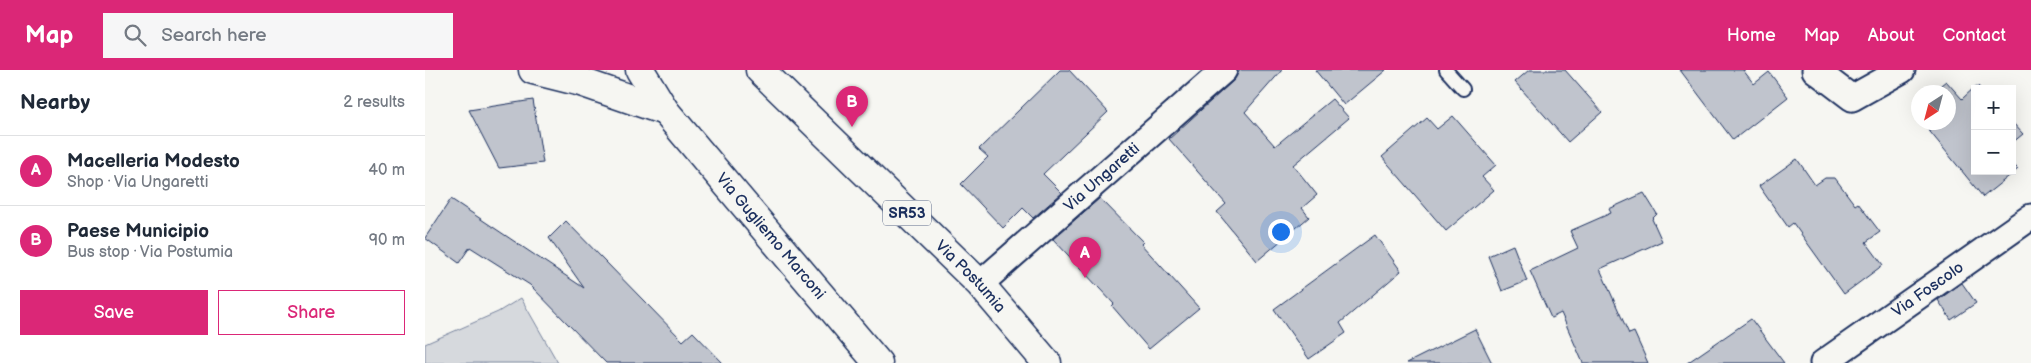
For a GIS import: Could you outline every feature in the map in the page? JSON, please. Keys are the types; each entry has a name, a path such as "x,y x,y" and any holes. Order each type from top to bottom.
{"street":[{"path":"533,70 610,91 665,111"},
{"name":"Via Gugliemo Marconi","path":"639,70 665,111 878,363"},
{"name":"Via Postumia","path":"760,70 980,284 1047,363"},
{"name":"Via Ungaretti","path":"980,284 1224,70"},
{"path":"1815,70 1852,98 1877,86 1902,70"},
{"name":"Via Foscolo","path":"1823,363 2031,217"}],"lane":[{"path":"1446,70 1463,88"}],"shaded area":[{"path":"521,298 558,363 425,363 425,344 498,312"}],"building":[{"path":"1060,70 1069,70 1108,112 1043,174 1062,193 1033,218 1023,208 1003,228 961,184 988,157 979,149"},
{"path":"1240,70 1282,70 1245,112 1275,146 1332,99 1349,118 1293,165 1317,195 1302,208 1309,217 1257,261 1217,212 1226,204 1169,139 1233,81"},
{"path":"1315,70 1386,70 1344,105"},
{"path":"1529,70 1565,70 1602,112 1568,142 1515,82"},
{"path":"1680,70 1743,70 1754,84 1769,72 1788,97 1733,140"},
{"path":"1946,81 1950,85 1941,85"},
{"path":"1971,91 1971,175 2010,175 1983,197 1929,130 1956,130 1956,92 1962,99"},
{"path":"533,100 543,163 499,168 469,110"},
{"path":"1453,116 1496,165 1482,177 1494,190 1446,231 1382,157 1427,118 1437,129"},
{"path":"2016,126 2023,134 2016,140"},
{"path":"1797,159 1815,185 1825,178 1835,178 1855,205 1858,203 1880,232 1866,242 1883,265 1844,294 1793,223 1788,227 1759,186"},
{"path":"1644,193 1657,214 1652,219 1662,241 1600,269 1629,334 1634,332 1648,363 1583,363 1561,313 1551,318 1530,271 1578,248 1570,231 1611,213 1609,209"},
{"path":"1100,198 1143,242 1141,244 1199,308 1149,349 1112,306 1114,304 1053,239"},
{"path":"451,199 584,288 549,238 566,221 683,341 693,332 723,363 606,363 530,285 470,247 459,263 425,238"},
{"path":"1375,235 1401,271 1340,323 1346,333 1309,359 1274,309"},
{"path":"1513,245 1527,281 1502,291 1488,256"},
{"path":"1962,283 1976,303 1951,320 1938,300"},
{"path":"1751,319 1784,363 1687,363"},
{"path":"1475,329 1492,363 1407,363"}],"place":[{"name":"Paese Municipio","path":"852,127"},
{"name":"Macelleria Modesto","path":"1085,278"}]}
